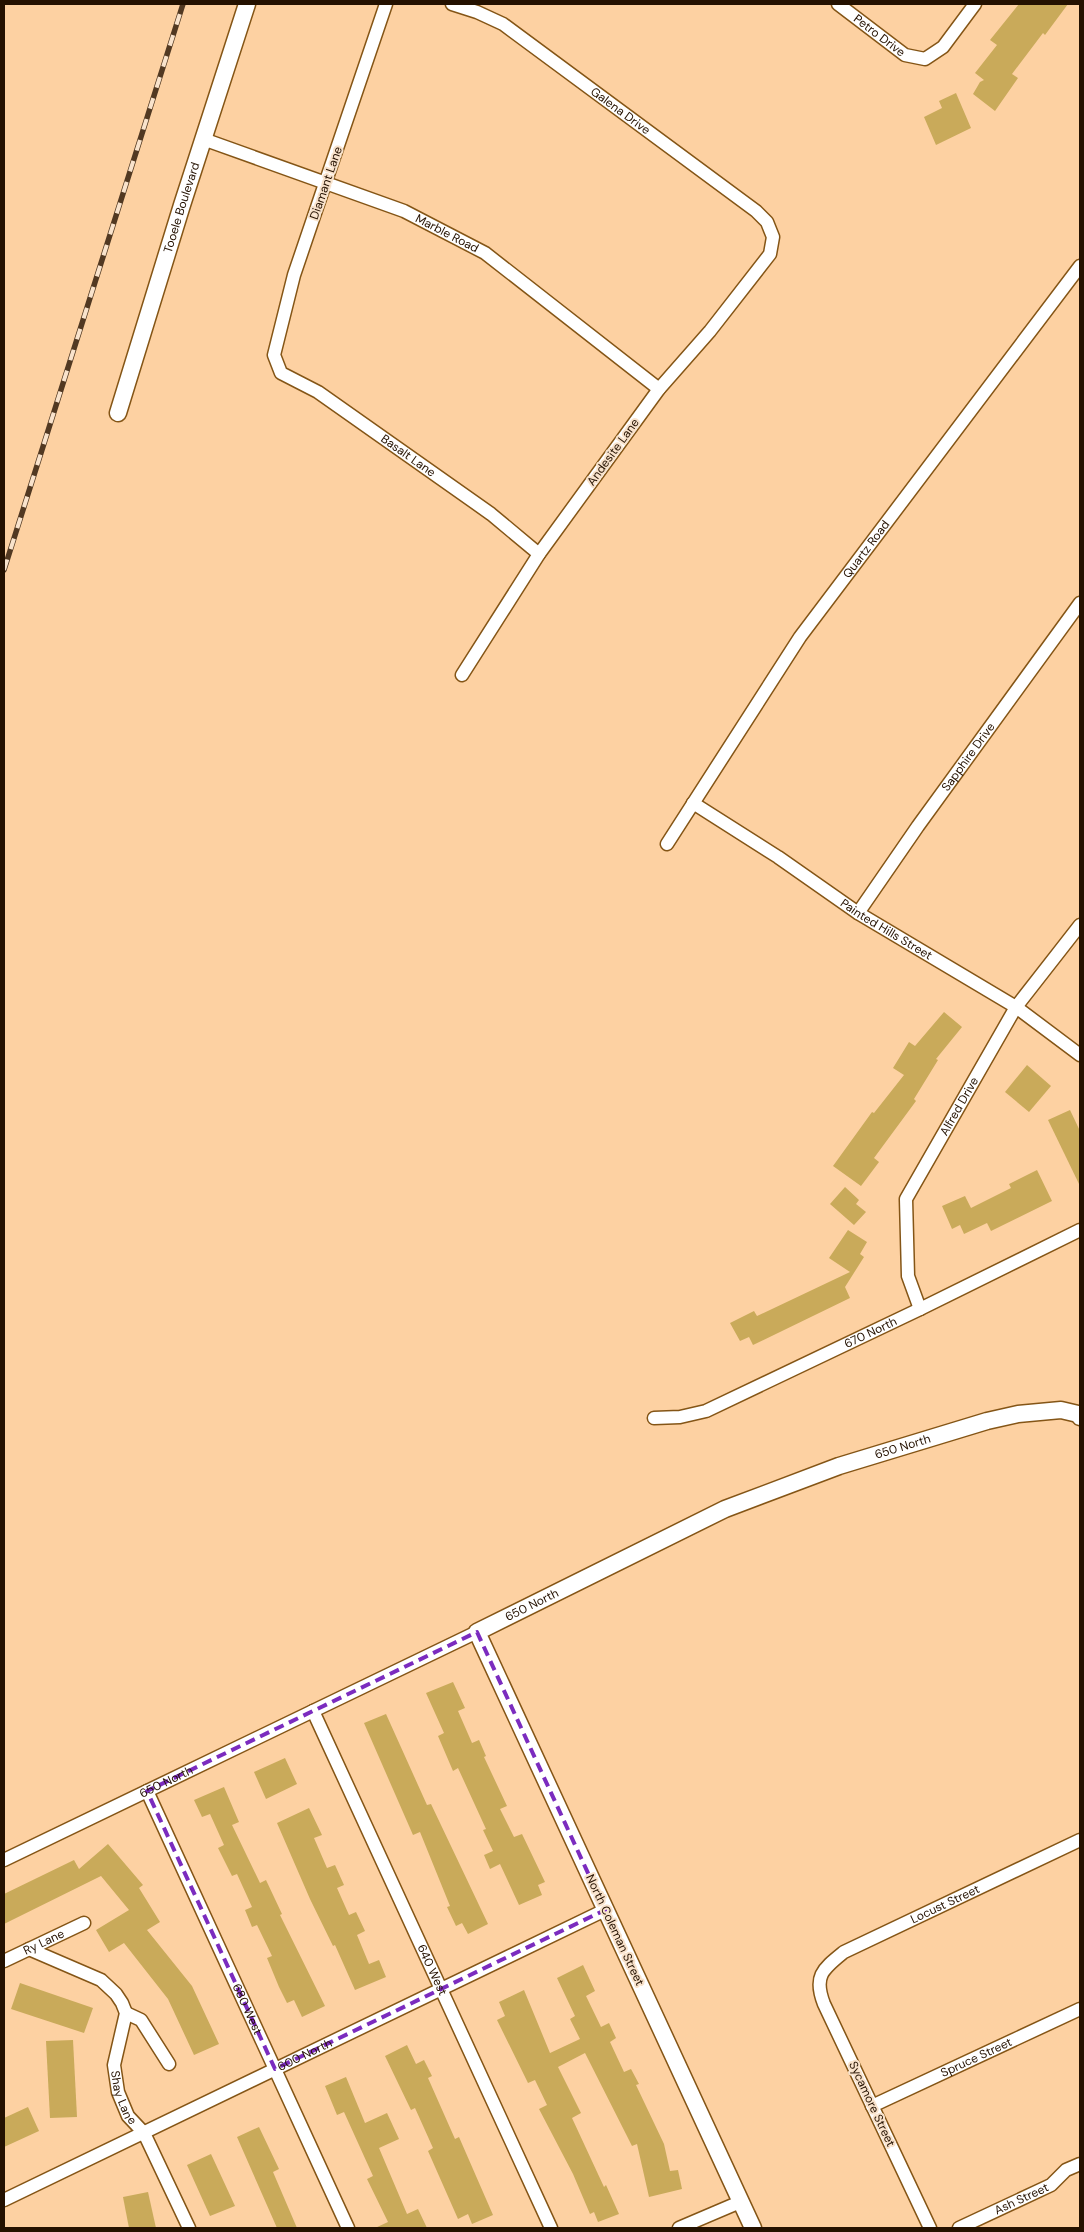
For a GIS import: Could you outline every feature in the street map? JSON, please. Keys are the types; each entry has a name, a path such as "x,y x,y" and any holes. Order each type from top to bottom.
{"street":[{"name":"Tooele Boulevard","path":"118,413 247,4"},
{"name":"Diamant Lane","path":"277,364 274,355 294,275 386,4"},
{"name":"Galena Drive","path":"452,4 477,12 511,30 756,211 767,222 772,237"},
{"name":"Petro Drive","path":"838,4 905,55 925,59 943,48 975,4"},
{"name":"Marble Road","path":"203,139 404,211 486,253 659,389"},
{"name":"Andesite Lane","path":"462,675 539,554 659,389 710,331 770,254 772,237"},
{"name":"Quartz Road","path":"667,844 800,637 1080,266"},
{"name":"Basalt Lane","path":"277,364 280,373 326,398 491,514 539,554"},
{"name":"Sapphire Drive","path":"858,913 918,826 1080,603"},
{"name":"Painted Hills Street","path":"693,803 778,857 858,913 1016,1007 1080,1054"},
{"name":"Alfred Drive","path":"920,1309 908,1276 906,1198 1016,1007 1080,925"},
{"name":"670 North","path":"654,1418 680,1417 706,1411 1080,1230"},
{"name":"650 North","path":"4,1860 477,1632 725,1509 839,1466 987,1421 1042,1410 1061,1410 1079,1415"},
{"name":"North Coleman Street","path":"477,1632 752,2228"},
{"name":"640 West","path":"313,1711 551,2228"},
{"name":"680 West","path":"147,1791 348,2228"},
{"name":"Locust Street","path":"819,1978 825,1967 844,1952 1080,1840"},
{"name":"600 North","path":"4,2200 606,1910"},
{"name":"Ry Lane","path":"4,1961 84,1922"},
{"path":"29,1949 100,1980 116,1994 126,2013 141,2020 169,2064"},
{"name":"Sycamore Street","path":"819,1978 819,1991 824,2004 930,2228"},
{"name":"Spruce Street","path":"872,2106 1080,2009"},
{"name":"Shay Lane","path":"126,2013 114,2065 118,2092 128,2116 144,2133 189,2228"},
{"name":"Ash Street","path":"959,2228 1051,2185 1066,2170 1080,2164"},
{"path":"679,2228 740,2202"}],"highlighted area":[{"path":"477,1632 605,1910 275,2069 147,1791"}],"building":[{"path":"1019,4 1068,4 1012,74 1018,78 995,111 973,94 980,82 984,80 975,73 997,45 990,40"},
{"path":"956,93 971,128 936,145 924,117 942,108 939,101"},
{"path":"944,1012 962,1027 936,1059 938,1060 914,1099 916,1101 874,1158 879,1162 861,1186 833,1166 872,1112 874,1113 904,1075 893,1068 909,1042 915,1046"},
{"path":"1027,1065 1051,1086 1029,1112 1005,1092"},
{"path":"1070,1110 1080,1131 1080,1186 1048,1120"},
{"path":"1037,1170 1052,1201 991,1231 987,1223 964,1234 960,1225 952,1229 942,1206 965,1196 971,1208 1011,1188 1009,1184"},
{"path":"845,1187 859,1200 856,1204 866,1212 854,1225 830,1204"},
{"path":"848,1230 867,1242 860,1254 864,1257 845,1287 850,1298 753,1345 749,1337 740,1341 730,1323 754,1311 757,1316 850,1272 829,1258"},
{"path":"453,1682 465,1708 458,1711 472,1743 479,1740 486,1756 484,1757 507,1806 500,1809 514,1837 522,1834 545,1882 538,1885 542,1895 519,1905 500,1864 490,1869 484,1855 493,1851 483,1830 486,1829 458,1768 453,1771 438,1736 444,1733 426,1693"},
{"path":"386,1714 427,1805 431,1804 488,1924 468,1934 462,1923 456,1926 447,1907 450,1906 420,1832 413,1835 364,1723"},
{"path":"285,1758 297,1784 266,1799 254,1772"},
{"path":"224,1787 239,1822 232,1825 260,1883 266,1880 282,1914 280,1915 325,2006 302,2017 294,2000 287,2003 279,1987 267,1958 272,1956 257,1925 252,1927 245,1910 252,1907 237,1874 232,1876 218,1848 224,1845 210,1814 202,1817 194,1800"},
{"path":"309,1808 322,1835 314,1838 327,1868 335,1865 344,1885 337,1888 349,1915 356,1912 365,1931 357,1935 369,1964 379,1960 386,1977 355,1990 335,1945 333,1946 310,1899 277,1823"},
{"path":"108,1844 143,1885 139,1888 160,1922 147,1930 192,1986 219,2044 194,2055 168,1999 124,1943 109,1952 96,1930 129,1910 101,1876 4,1924 4,1894 74,1860 79,1869"},
{"path":"583,1965 595,1991 586,1996 601,2027 609,2023 616,2038 610,2042 624,2072 631,2069 639,2084 636,2085 664,2144 670,2171 678,2170 682,2189 649,2197 637,2144 632,2146 585,2053 558,2067 581,2113 572,2118 604,2187 606,2185 619,2214 598,2222 594,2212 590,2214 573,2174 539,2109 547,2105 535,2080 528,2083 497,2020 505,2016 499,2002 524,1990 550,2053 580,2039 570,2019 575,2016 557,1978"},
{"path":"20,1983 93,2008 84,2033 11,2009"},
{"path":"73,2040 77,2117 50,2118 46,2041"},
{"path":"407,2045 416,2064 424,2060 432,2076 428,2078 455,2139 459,2137 493,2215 472,2224 468,2214 458,2219 428,2151 433,2148 415,2108 411,2110 385,2056"},
{"path":"346,2077 365,2123 387,2113 399,2139 379,2148 407,2214 418,2209 427,2228 375,2228 388,2222 367,2179 373,2176 344,2112 337,2115 325,2086"},
{"path":"28,2107 39,2131 4,2147 4,2118"},
{"path":"259,2127 279,2169 273,2172 297,2228 277,2228 237,2137"},
{"path":"211,2154 235,2206 210,2216 187,2165"},
{"path":"148,2192 156,2228 129,2228 123,2197"}],"railway":[{"path":"4,570 183,4"}]}
